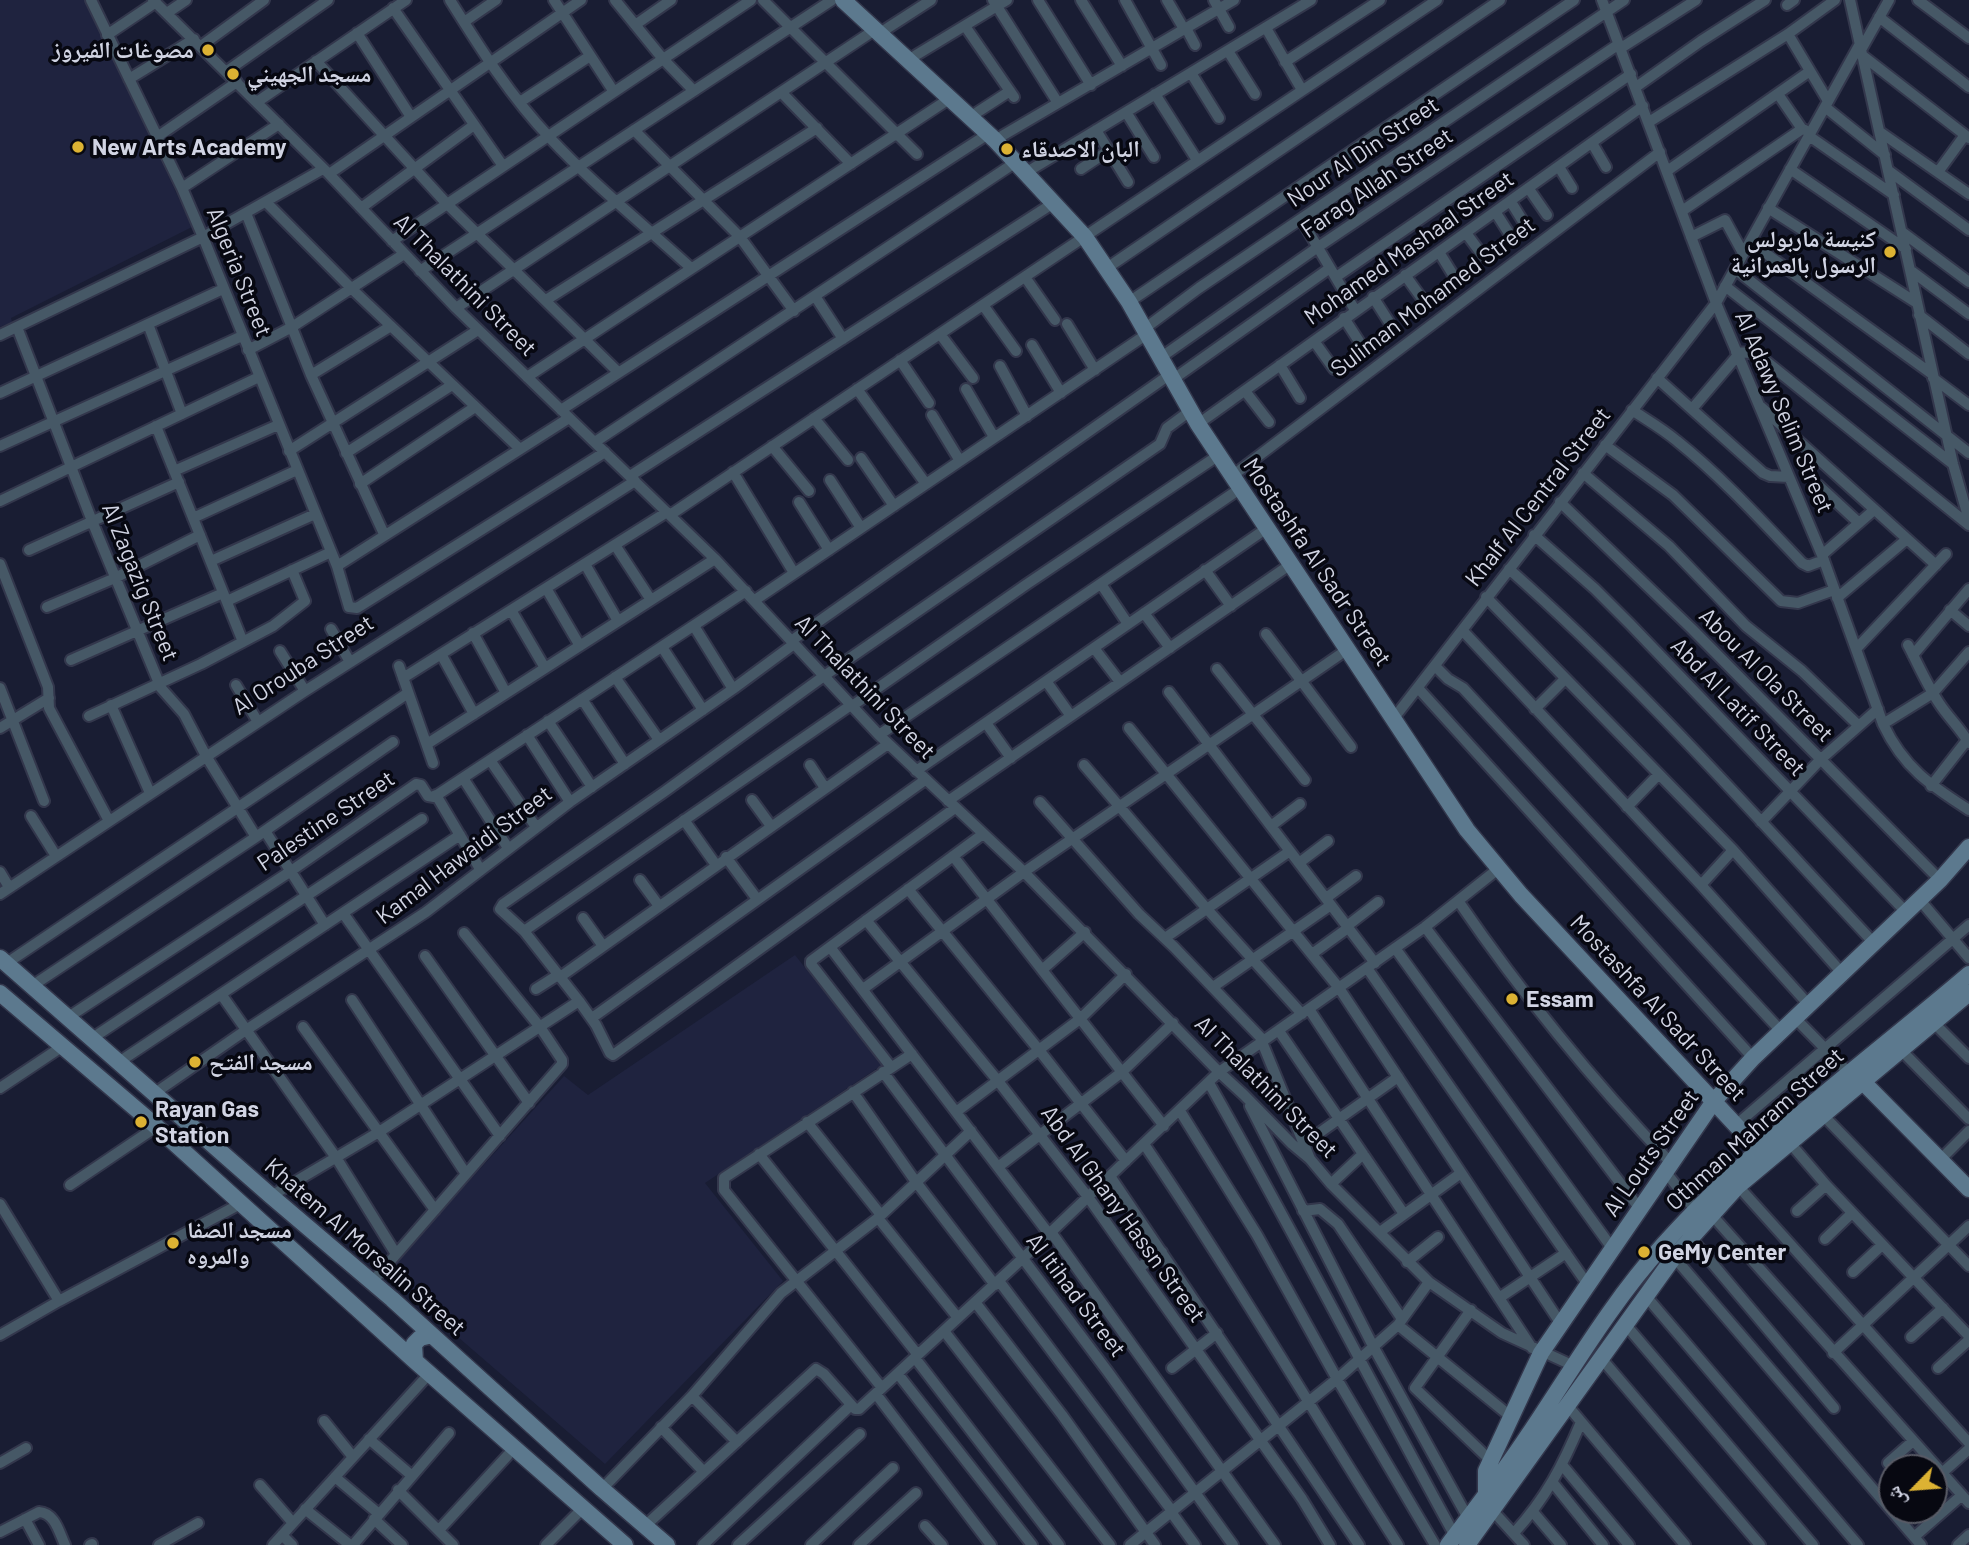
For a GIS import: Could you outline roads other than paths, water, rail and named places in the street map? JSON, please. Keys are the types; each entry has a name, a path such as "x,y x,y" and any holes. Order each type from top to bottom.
{"main road":[{"name":"Mostashfa Al Sadr Street","path":"843,0 992,137 1085,237 1129,302 1194,418 1448,802 1498,869 1759,1150"},
{"name":"Al Louts Street","path":"1489,1502 1486,1471 1489,1459 1510,1416 1536,1350 1561,1324 1714,1101 1753,1058 1940,880 1969,847"},
{"name":"Khatem Al Morsalin Street","path":"4,960 667,1545"},
{"name":"Othman Mahram Street","path":"1457,1542 1468,1518 1489,1502 1574,1366 1645,1266 1703,1212 1759,1150 1900,1049 1969,974"},
{"path":"0,993 156,1126 415,1362 625,1545"},
{"name":"Othman Mahram Street","path":"1457,1542 1567,1405 1690,1238 1703,1212 1824,1115 1856,1078 1928,1017 1969,993"},
{"path":"1856,1078 1969,1189"},
{"path":"380,1330 392,1329 398,1322 391,1299"},
{"path":"415,1362 414,1345 420,1338 432,1335"}],"street":[{"name":"Algeria Street","path":"91,0 203,237 337,566 349,607 356,608 605,452"},
{"path":"167,13 186,0"},
{"path":"129,79 198,42 264,0"},
{"path":"227,71 328,0"},
{"path":"257,102 406,0"},
{"path":"450,0 490,62 548,136 578,167 691,268"},
{"path":"464,22 496,0"},
{"path":"554,0 614,92"},
{"path":"0,335 203,237 326,171 411,117 581,0"},
{"path":"615,0 663,59 694,91"},
{"path":"635,25 671,0"},
{"path":"392,241 751,0"},
{"path":"763,0 917,154"},
{"path":"420,271 832,0"},
{"path":"456,308 826,64 931,0"},
{"path":"1038,0 1091,85"},
{"path":"1081,0 1122,66"},
{"path":"1125,0 1161,65"},
{"path":"1167,0 1195,45"},
{"path":"337,566 520,449 618,372 769,276 992,137 1091,85 1185,29 1216,4 1234,0"},
{"path":"595,442 815,296 1022,167 1096,130 1311,0"},
{"path":"1285,62 1380,0"},
{"path":"433,763 401,672 441,654 733,472 1437,0"},
{"path":"1107,268 1500,0"},
{"path":"1129,302 1574,0"},
{"name":"Al Adawy Selim Street","path":"1602,0 1716,303 1823,558 1883,724 1903,759 1931,786 1969,810"},
{"name":"Nour Al Din Street","path":"755,600 1095,370 1199,289 1624,0"},
{"name":"Farag Allah Street","path":"1160,358 1318,247 1620,46 1696,0"},
{"path":"1636,87 1765,0"},
{"path":"1649,122 1788,34 1835,0"},
{"path":"1850,0 1946,435 1969,523"},
{"name":"Khalf Al Central Street","path":"1394,718 1716,303 1790,169 1807,132 1862,48 1889,0"},
{"path":"1918,0 1969,38"},
{"path":"107,35 154,1"},
{"name":"Al Thalathini Street","path":"154,1 326,171 478,330 715,559 879,735 1085,932 1219,1072 1310,1159 1407,1262 1429,1282 1502,1333 1574,1366"},
{"path":"908,60 999,2 1058,103"},
{"path":"1216,4 1229,27"},
{"path":"393,8 503,166"},
{"path":"1879,17 1969,87"},
{"path":"965,26 1012,94 970,117"},
{"path":"1266,28 1302,90"},
{"path":"357,33 411,117"},
{"path":"1788,34 1826,104 1885,155"},
{"path":"1862,48 1967,136 1938,172"},
{"path":"1228,51 1255,94"},
{"path":"520,102 590,56"},
{"path":"316,61 476,234 618,372"},
{"path":"1667,171 1810,71"},
{"path":"1191,73 1219,118"},
{"name":"Kamal Hawaidi Street","path":"155,1093 426,912 570,802 1170,377 1333,273 1631,74"},
{"path":"157,137 237,82"},
{"path":"782,93 851,164"},
{"path":"1155,94 1197,160"},
{"path":"1778,94 1807,132 1894,195"},
{"path":"527,377 949,99"},
{"name":"Mohamed Mashaal Street","path":"524,931 502,912 500,906 824,676 1160,443 1167,428 1194,418 1245,391 1643,106"},
{"path":"1126,112 1154,157"},
{"path":"182,188 279,124"},
{"path":"361,208 474,125"},
{"path":"546,300 817,128"},
{"path":"635,130 740,237 793,311"},
{"path":"1096,130 1128,182"},
{"path":"1682,211 1807,132"},
{"path":"1880,132 1969,194"},
{"path":"1592,143 1606,167"},
{"path":"1081,169 1108,151"},
{"name":"Suliman Mohamed Street","path":"879,735 1101,584 1660,152"},
{"path":"1559,167 1572,188"},
{"path":"1790,169 1906,249"},
{"path":"1889,171 1969,230"},
{"path":"1529,189 1546,215"},
{"path":"266,202 352,289 520,449"},
{"name":"Al Orouba Street","path":"4,890 1055,202"},
{"path":"1511,202 1524,223"},
{"path":"1768,208 1917,303"},
{"path":"1496,212 1512,238"},
{"path":"246,213 332,423 384,534"},
{"path":"1301,219 1356,310"},
{"path":"1691,237 1725,220 1743,253"},
{"path":"1902,232 1969,282"},
{"path":"1466,233 1482,256"},
{"path":"1749,242 1969,405"},
{"path":"1439,252 1455,278"},
{"path":"248,351 292,327 404,254"},
{"path":"1735,269 1969,453"},
{"path":"1910,270 1969,314"},
{"path":"1405,275 1423,300"},
{"path":"1025,277 1055,320"},
{"path":"1725,286 1953,464"},
{"path":"0,393 223,289"},
{"path":"815,296 843,339"},
{"path":"1373,297 1389,322"},
{"path":"983,305 1016,351"},
{"path":"1919,315 1969,354"},
{"path":"1344,318 1364,348"},
{"path":"148,324 182,414"},
{"path":"1067,324 1095,370"},
{"path":"312,375 391,326"},
{"name":"Al Zagazig Street","path":"17,327 92,521 164,693 184,713 237,808 291,871 325,925"},
{"path":"289,451 478,330"},
{"path":"940,334 974,378"},
{"path":"0,446 242,336"},
{"path":"1314,341 1334,369"},
{"path":"1032,345 1061,393"},
{"path":"1692,409 1737,354 1750,353 1762,358 1969,523"},
{"path":"900,360 929,402"},
{"path":"1280,365 1300,398"},
{"path":"999,366 1027,416"},
{"path":"0,501 259,377"},
{"path":"1657,378 1765,475 1789,477"},
{"path":"346,453 452,386"},
{"path":"966,388 993,437"},
{"path":"857,389 926,484"},
{"path":"1245,391 1269,422"},
{"path":"1758,405 1936,565"},
{"path":"360,484 475,407"},
{"path":"1632,410 1676,440 1706,466 1808,566 1823,558 1874,510"},
{"path":"932,415 960,461"},
{"path":"814,418 848,460"},
{"path":"29,550 92,521 278,425"},
{"path":"156,426 243,642"},
{"path":"1605,445 1673,495 1786,604 1835,594 1907,538"},
{"path":"772,446 809,491"},
{"path":"1219,455 524,931 592,1018 610,1053 616,1053 1011,758 1291,564"},
{"path":"861,458 894,506"},
{"path":"193,518 297,470"},
{"path":"733,472 794,573"},
{"path":"1583,473 1669,546 1746,626 1802,671 1858,724"},
{"path":"830,480 861,528"},
{"path":"1818,485 1859,523"},
{"path":"799,502 829,550"},
{"name":"Abou Al Ola Street","path":"1560,502 1692,629 1940,880"},
{"path":"211,561 315,514"},
{"path":"916,771 1267,527"},
{"path":"47,607 115,578 200,535"},
{"name":"Abd Al Latif Street","path":"1534,536 1603,597 1906,912"},
{"path":"615,545 651,600"},
{"path":"71,660 331,552"},
{"path":"1856,649 1946,554"},
{"path":"427,744 715,559"},
{"path":"0,564 48,687 49,708 108,821"},
{"path":"585,564 618,621"},
{"path":"1509,569 1579,633 1874,943"},
{"path":"89,716 273,626 305,601 292,570"},
{"path":"1205,570 1231,606"},
{"path":"1101,584 1128,624"},
{"path":"546,588 580,646"},
{"path":"1931,786 1968,741 1961,728 1950,718 1933,694 1910,650 1969,589"},
{"path":"480,869 436,795 746,591"},
{"path":"1486,597 1733,850 1842,973"},
{"path":"511,610 545,668"},
{"path":"1950,610 1969,626"},
{"path":"1144,613 1170,648"},
{"path":"694,626 733,689"},
{"path":"331,629 350,662"},
{"path":"1463,631 1701,885 1809,1005"},
{"path":"473,633 506,693"},
{"path":"1266,634 1351,747"},
{"path":"662,647 703,710"},
{"path":"1094,648 1120,682"},
{"path":"863,989 1024,872 1348,649"},
{"path":"280,651 305,691"},
{"path":"1883,724 1933,694 1969,652"},
{"path":"441,654 474,714"},
{"path":"1435,666 1448,679 1463,688 1781,1031"},
{"path":"1217,669 1306,780"},
{"path":"615,677 659,740"},
{"path":"1535,709 1565,679"},
{"path":"1046,681 1071,716"},
{"path":"236,685 258,722"},
{"path":"0,688 44,801"},
{"path":"1418,688 1753,1058"},
{"path":"1170,692 1347,927 1588,1284"},
{"path":"4,960 408,693"},
{"path":"0,728 49,698"},
{"path":"582,699 625,764"},
{"path":"111,705 150,793"},
{"path":"1761,822 1820,760 1878,709"},
{"path":"1961,728 1969,719"},
{"path":"548,721 592,787"},
{"path":"986,723 1011,758"},
{"path":"1129,728 1339,988 1561,1324"},
{"path":"527,736 570,802"},
{"path":"32,986 393,742"},
{"path":"536,989 603,946 888,744"},
{"path":"490,760 536,827"},
{"path":"810,765 825,788"},
{"path":"1084,765 1207,909 1305,1012 1368,1099 1536,1350"},
{"path":"1628,807 1658,775"},
{"path":"463,778 508,848"},
{"path":"592,1018 926,780"},
{"name":"Palestine Street","path":"67,1018 291,871 416,784 421,785 430,797 436,795"},
{"path":"752,800 771,826"},
{"path":"1040,802 1139,914 1263,1041 1310,1159"},
{"path":"1271,826 1300,804"},
{"path":"32,816 56,856"},
{"path":"91,1039 422,819"},
{"path":"684,820 716,865"},
{"path":"983,834 830,947 1050,1233 1275,1545"},
{"path":"118,1062 460,835"},
{"path":"1299,863 1328,841"},
{"path":"1165,938 1290,850"},
{"path":"1701,885 1733,850"},
{"path":"953,856 1164,1126"},
{"path":"726,857 757,899"},
{"path":"645,1526 816,1369 820,1370 853,1407 859,1409 997,1283 1219,1072 1425,927 1498,869"},
{"path":"0,872 4,890"},
{"path":"1213,987 1293,931 1356,876"},
{"path":"640,880 659,906"},
{"path":"908,889 1126,1161"},
{"path":"1919,899 1969,958"},
{"path":"1312,954 1378,902"},
{"path":"1459,902 1484,939 1581,1063 1703,1212 1924,1454"},
{"path":"343,913 500,1136"},
{"path":"583,918 603,946"},
{"name":"Abd Al Ghany Hassn Street","path":"866,920 1040,1134 1140,1267 1302,1499 1329,1545"},
{"path":"1737,1125 1969,925"},
{"path":"1425,927 1640,1209"},
{"path":"1042,970 1085,932"},
{"path":"372,1282 562,1066 562,1060 540,1027 464,933"},
{"name":"Al Itihad Street","path":"830,947 812,960 811,964 945,1154 1108,1371 1233,1545"},
{"path":"1395,948 1612,1248"},
{"path":"425,956 528,1103"},
{"path":"956,1112 1080,1018 1126,974"},
{"path":"220,994 337,1159 396,1254"},
{"path":"352,1000 466,1174"},
{"path":"271,1196 337,1159 579,1001"},
{"path":"1928,1017 1969,1058"},
{"path":"1795,1018 1856,1078"},
{"path":"998,1167 1122,1072 1173,1023"},
{"path":"303,1027 435,1210"},
{"path":"1279,1031 1404,1214"},
{"path":"0,1088 63,1046"},
{"path":"1900,1049 1969,1119"},
{"path":"912,1054 724,1178 724,1190 879,1391 991,1545"},
{"path":"1305,1143 1398,1077"},
{"path":"1209,1083 1457,1542"},
{"path":"853,1092 916,1182 997,1283 1195,1545"},
{"path":"1244,1095 1373,1346 1468,1518"},
{"path":"1180,1111 1257,1235 1337,1380 1434,1545"},
{"path":"1824,1115 1969,1266"},
{"path":"807,1122 958,1318"},
{"path":"69,1185 156,1126"},
{"path":"1940,1160 1969,1130"},
{"path":"602,1489 692,1396 781,1293 880,1216 971,1131"},
{"path":"1790,1143 1969,1338 1938,1368"},
{"path":"1144,1144 1200,1226 1307,1403 1398,1545"},
{"path":"1276,1157 1292,1144"},
{"path":"759,1154 1059,1545"},
{"path":"1331,1184 1363,1154"},
{"path":"1380,1232 1461,1173"},
{"path":"1110,1176 1359,1545"},
{"path":"1797,1211 1826,1185"},
{"path":"1738,1186 1969,1443"},
{"path":"0,1204 59,1301"},
{"path":"0,1335 240,1204"},
{"path":"1303,1211 1320,1209 1338,1224 1400,1322 1510,1416"},
{"path":"1825,1239 1853,1213"},
{"path":"1833,1353 1969,1226"},
{"path":"1407,1262 1438,1237"},
{"path":"1690,1238 1834,1408"},
{"path":"1853,1272 1882,1245"},
{"path":"1140,1267 1162,1252"},
{"path":"1499,1298 1566,1253"},
{"path":"1674,1257 1918,1541 1965,1499 1948,1481"},
{"path":"1130,1545 1337,1380 1400,1322 1429,1282"},
{"path":"1646,1295 1858,1545"},
{"path":"975,1302 1062,1415 1155,1545"},
{"path":"1911,1337 1943,1308"},
{"path":"1471,1310 1415,1386 1417,1392 1489,1459"},
{"path":"1625,1324 1813,1545"},
{"path":"944,1331 1110,1545"},
{"path":"1172,1368 1217,1333"},
{"path":"1601,1358 1760,1545"},
{"path":"273,1545 429,1374"},
{"path":"898,1374 1032,1545"},
{"path":"692,1396 737,1442"},
{"path":"1567,1405 1685,1545"},
{"path":"703,1545 853,1407"},
{"path":"324,1422 354,1457"},
{"path":"1514,1533 1553,1483 1581,1422"},
{"path":"662,1427 704,1472"},
{"path":"305,1510 351,1545 449,1433"},
{"path":"738,1545 860,1434"},
{"path":"369,1440 411,1475"},
{"path":"1898,1454 1913,1441"},
{"path":"0,1463 26,1448"},
{"path":"1948,1464 1969,1449"},
{"path":"439,1530 508,1455"},
{"path":"1563,1466 1629,1545"},
{"path":"811,1545 893,1468"},
{"path":"335,1477 377,1516 402,1545"},
{"path":"1553,1483 1603,1545"},
{"path":"260,1485 293,1522"},
{"path":"398,1490 453,1545"},
{"path":"859,1545 916,1493"},
{"path":"1489,1502 1524,1545"},
{"path":"546,1545 583,1508"},
{"path":"0,1532 38,1512 50,1516 65,1545"},
{"path":"1533,1512 1561,1545"},
{"path":"25,1519 39,1545"},
{"path":"159,1545 198,1523"},
{"path":"925,1526 937,1543"},
{"path":"282,1535 292,1545"},
{"path":"1958,1545 1969,1535"}],"place":[{"name":"مصوغات الفيروز","path":"208,50"},
{"name":"مسجد الجهيني","path":"233,74"},
{"name":"New Arts Academy","path":"78,147"},
{"name":"البان الاصدقاء","path":"1007,149"},
{"name":"كنيسة ماربولس الرسول بالعمرانية","path":"1890,252"},
{"name":"Essam","path":"1512,999"},
{"name":"مسجد الفتح","path":"195,1062"},
{"name":"Rayan Gas Station","path":"141,1122"},
{"name":"مسجد الصفا والمروه","path":"173,1243"},
{"name":"GeMy Center","path":"1644,1252"}]}
